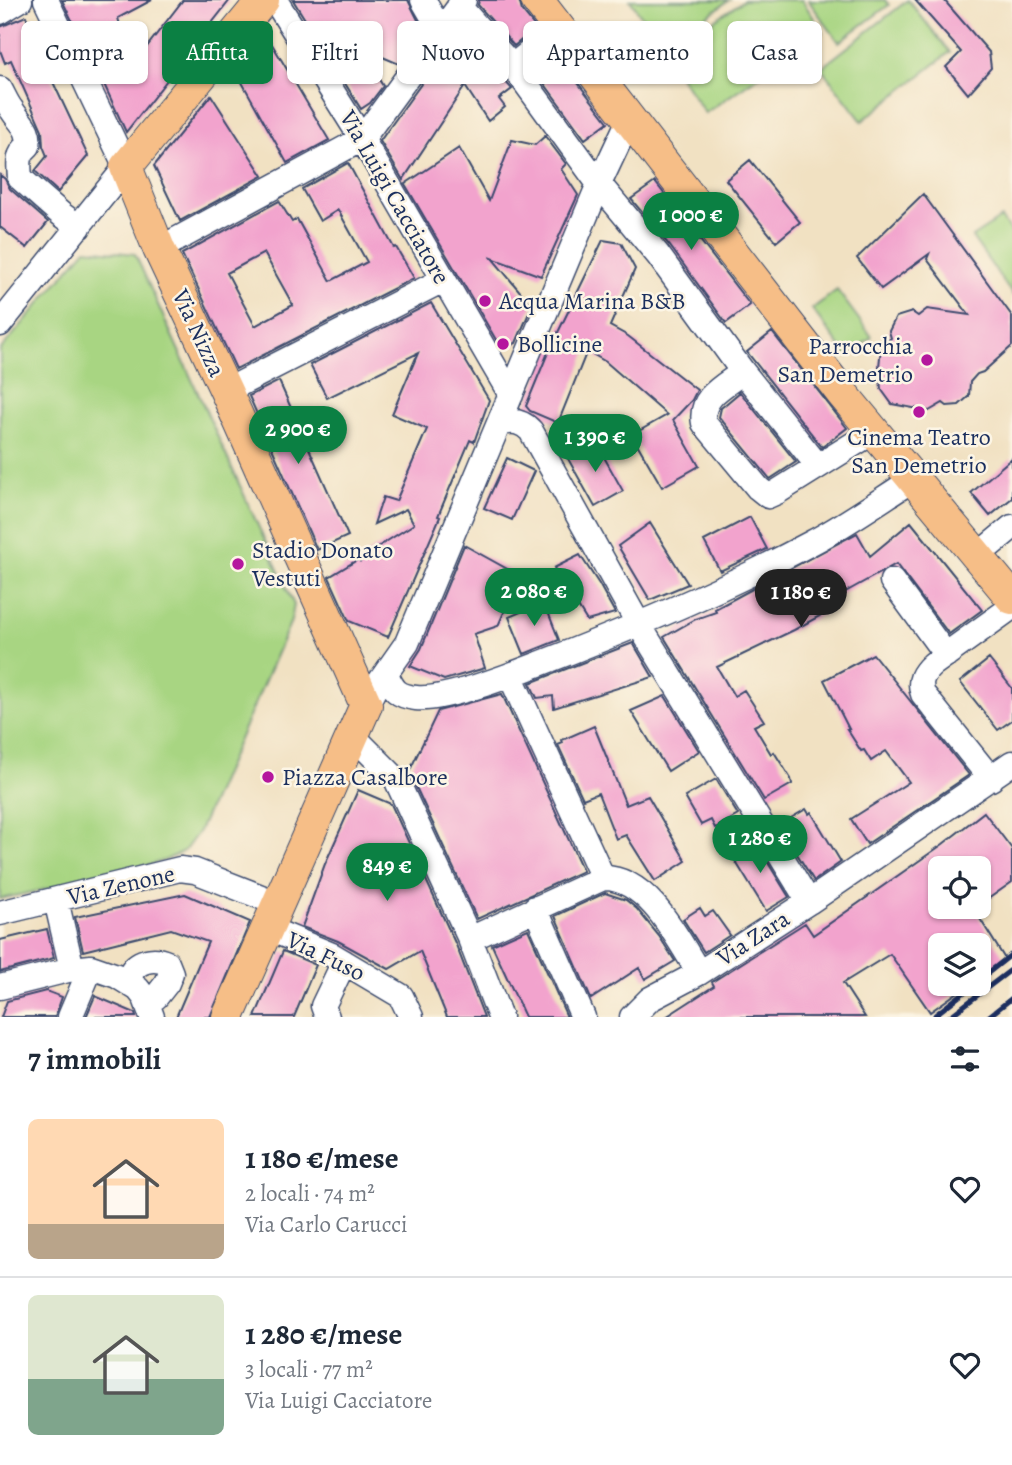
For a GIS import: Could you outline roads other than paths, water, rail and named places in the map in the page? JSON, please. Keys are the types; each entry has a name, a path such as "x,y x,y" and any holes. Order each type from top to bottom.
{"main road":[{"path":"126,167 263,0"},
{"path":"537,0 554,21"},
{"path":"602,84 873,432 1012,598"},
{"name":"Via Nizza","path":"126,167 159,249 226,391 366,705"},
{"path":"228,1017 366,705"}],"street":[{"path":"0,12 20,0"},
{"name":"Via Nizza","path":"46,0 126,167"},
{"name":"Via Luigi Cacciatore","path":"275,0 362,139 511,396"},
{"path":"423,0 435,21"},
{"path":"448,21 461,3 513,66 599,184 658,255 743,372 818,466"},
{"path":"513,66 523,58"},
{"path":"159,249 362,139 402,84"},
{"path":"4,108 26,127 29,138 28,146 21,151 20,178 79,227"},
{"path":"366,705 407,643 599,184 629,120"},
{"path":"0,324 126,167"},
{"path":"226,391 443,280"},
{"path":"743,372 706,401 702,413 704,423 758,488 768,496 873,432"},
{"path":"500,424 525,424 531,431 639,625 809,902"},
{"path":"386,674 393,690 418,698 438,697 510,675 639,625 730,584 814,541 912,480"},
{"path":"977,556 1012,527"},
{"path":"892,581 947,655"},
{"path":"991,779 923,694 920,685 923,674 928,669 1012,607"},
{"path":"510,675 603,878"},
{"path":"353,736 396,779 470,939 499,1017"},
{"name":"Via Zara","path":"632,1017 650,999 699,973 809,902 1012,764"},
{"name":"Via Zenone","path":"0,913 180,869 195,871 273,916"},
{"path":"470,939 603,878 618,878 653,902 699,973"},
{"path":"56,900 81,968 71,1017"},
{"path":"541,906 583,1017"},
{"name":"Via Fuso","path":"273,916 406,1006"},
{"path":"327,1017 323,1006 344,962"},
{"path":"0,988 81,968 104,970 143,1000"}],"railway":[{"path":"991,971 1012,954"},
{"path":"949,1017 1012,969"},
{"path":"935,1015 960,996"},
{"path":"988,1017 1012,998"}],"place":[{"name":"Acqua Marina B&B","path":"485,301"},
{"name":"Bollicine","path":"503,344"},
{"name":"Parrocchia San Demetrio","path":"927,360"},
{"name":"Cinema Teatro San Demetrio","path":"919,412"},
{"name":"Stadio Donato Vestuti","path":"238,564"},
{"name":"Piazza Casalbore","path":"268,777"}]}
